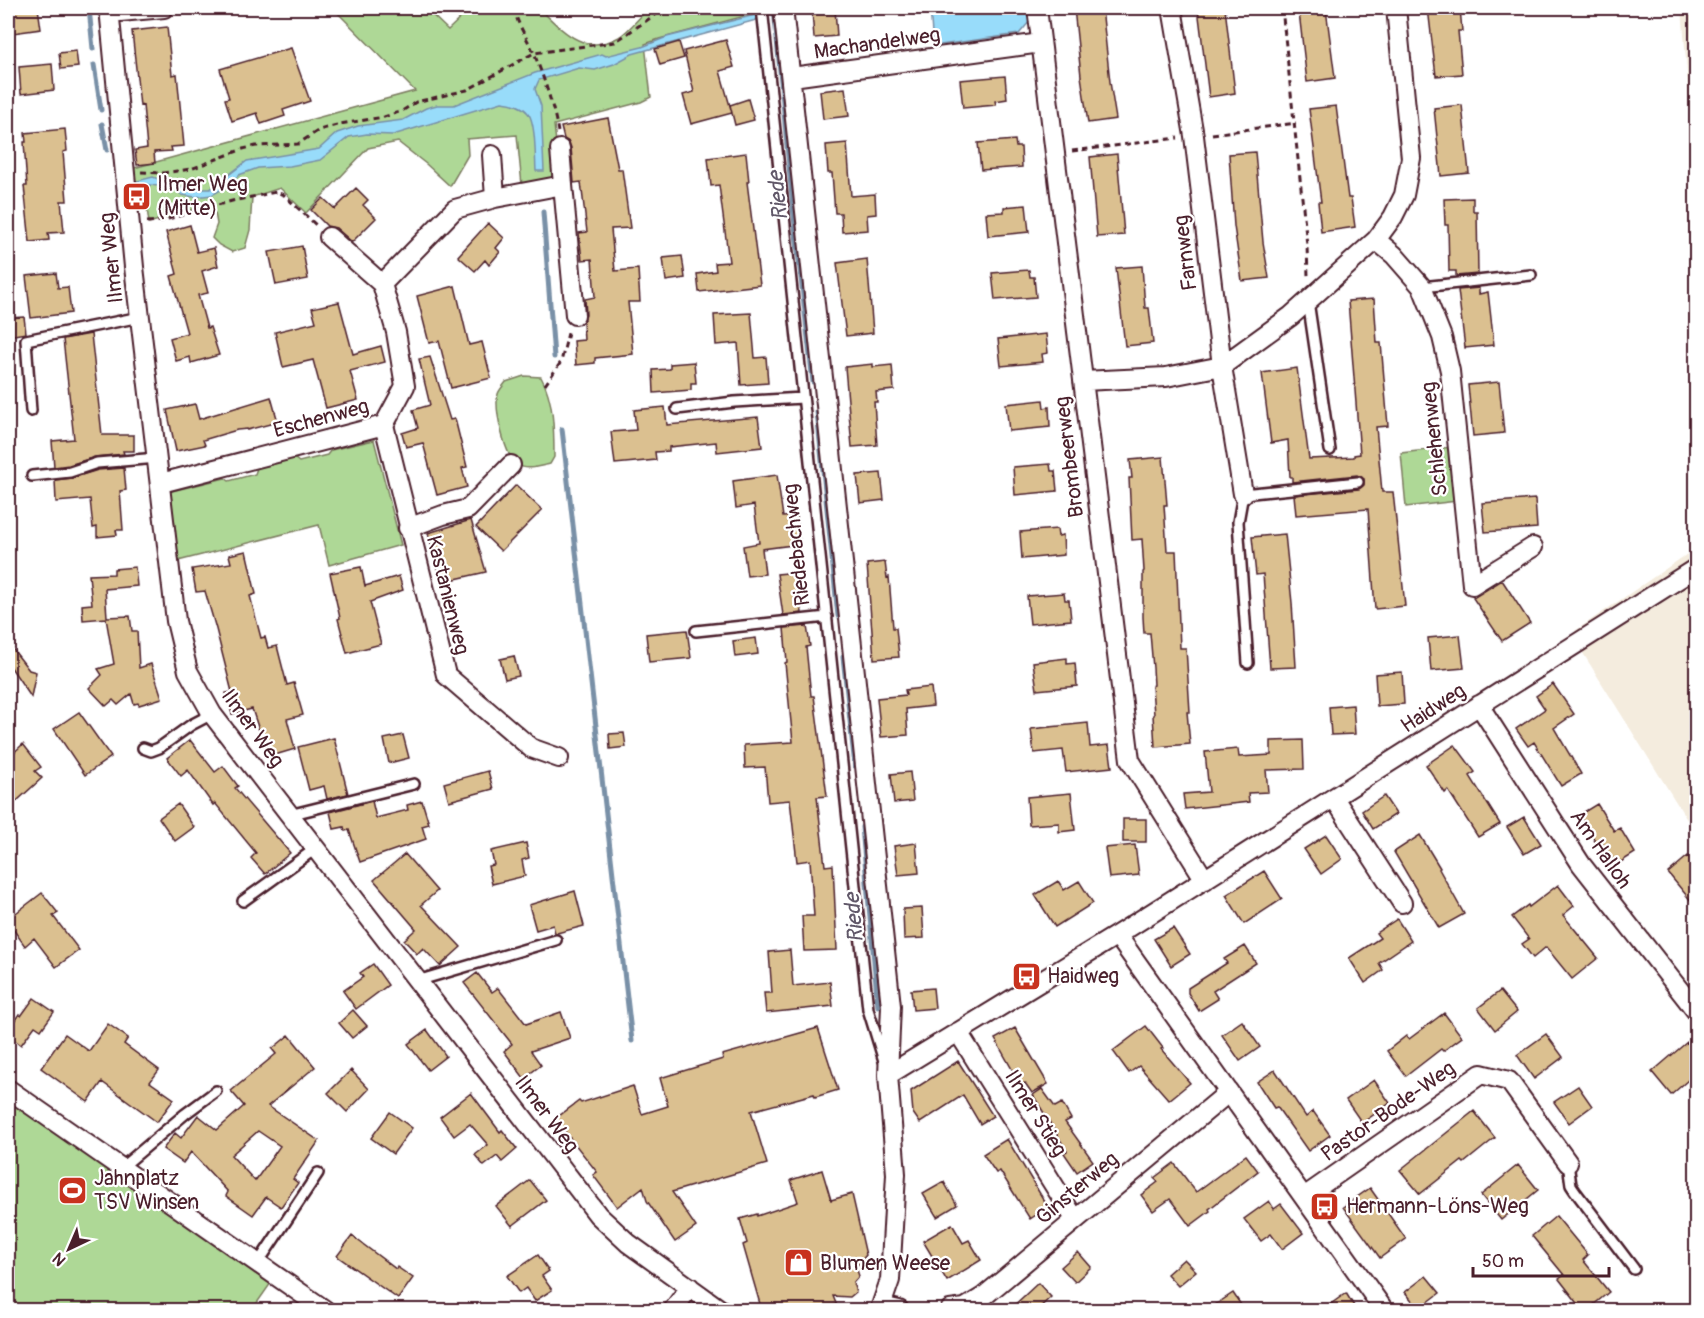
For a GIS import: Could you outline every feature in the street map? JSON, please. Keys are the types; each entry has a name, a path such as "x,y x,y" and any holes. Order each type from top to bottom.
{"street":[{"path":"109,10 164,8"},
{"name":"Riedebachweg","path":"783,8 891,1006 888,1075 896,1174 890,1280 878,1308"},
{"name":"Brombeerweg","path":"1037,8 1130,760 1205,880"},
{"name":"Farnweg","path":"1172,8 1194,136 1222,366 1244,494"},
{"path":"1083,381 1166,377 1222,366 1291,316 1376,240 1393,218 1404,195 1411,158 1396,8"},
{"name":"Ilmer Weg","path":"109,10 140,317 176,621 188,671 212,714 598,1215 628,1243 721,1311"},
{"name":"Machandelweg","path":"791,80 1041,44"},
{"path":"560,149 575,315"},
{"path":"492,155 495,198"},
{"path":"329,237 382,284 455,209 495,198 563,185"},
{"name":"Schlehenweg","path":"1376,240 1394,255 1422,287 1442,337 1450,371 1472,585 1533,547"},
{"name":"Eschenweg","path":"161,483 384,425 405,386 396,332 382,284"},
{"name":"Kastanienweg","path":"384,425 446,675 531,748 559,758"},
{"name":"Kastanienweg","path":"408,528 443,515 468,509 511,465"},
{"name":"Haidweg","path":"888,1075 1118,935 1696,568"},
{"name":"Am Halloh","path":"1479,705 1581,864 1696,1011"},
{"path":"1334,798 1402,903"},
{"path":"1118,935 1384,1311"},
{"name":"Ilmer Stieg","path":"958,1032 1075,1218"},
{"name":"Pastor-Bode-Weg","path":"1304,1197 1481,1074 1509,1081 1568,1163"},
{"path":"8,1089 326,1311"},
{"name":"Ginsterweg","path":"950,1311 965,1308 983,1297 1229,1092"},
{"path":"673,1311 690,1287"},
{"path":"878,1308 899,1311"}],"lane":[{"name":"Riedebachweg","path":"762,8 772,84 868,1009 888,1075"},
{"path":"772,84 791,80"},
{"path":"1422,287 1531,275"},
{"path":"1308,300 1330,450"},
{"path":"31,411 26,340 140,317"},
{"path":"677,409 734,402 803,398"},
{"path":"32,476 70,472 97,463 158,458"},
{"path":"1248,663 1238,522 1244,494 1358,482"},
{"path":"696,632 826,617"},
{"path":"143,748 151,751 159,748 191,725 212,714"},
{"path":"289,815 414,784"},
{"path":"243,901 315,849"},
{"path":"417,981 556,940"},
{"path":"121,1168 216,1091"},
{"path":"1568,1163 1571,1185 1634,1269"},
{"path":"258,1263 318,1173"}],"path":[{"path":"514,8 517,20 534,53 556,116 560,149"},
{"path":"125,177 141,172 163,173 191,169 256,146 298,144 319,130 384,117 402,111 416,102 467,90 534,53 615,42 665,8"},
{"path":"1282,8 1307,245 1308,300"},
{"path":"130,224 161,221 231,201 276,192 284,195 329,237"},
{"path":"545,385 561,362 570,324 575,315"}],"shaded area":[{"path":"1682,8 1696,8 1696,193"},
{"path":"1696,548 1696,834 1581,650 1575,631"}],"green space":[{"path":"333,8 425,8 448,30 471,8 539,8 556,25 574,38 595,44 619,37 649,8 756,8 756,13 645,44 651,97 641,102 554,125 558,160 557,182 522,185 517,135 467,139 468,155 450,186 398,142 368,148 306,213 280,188 252,197 250,230 245,248 232,252 212,238 217,224 215,213 203,206 149,223 144,186 136,187 134,168 415,91"},
{"path":"524,376 541,377 549,396 554,437 554,457 550,464 526,468 513,461 509,453 502,432 497,401 498,394 506,382"},
{"path":"374,440 401,545 329,565 319,525 178,561 168,492 225,478 229,481 255,474 257,468 294,458 299,462 327,455 331,450"},
{"path":"1452,447 1457,501 1406,507 1401,453"},
{"name":"Jahnplatz TSV Winsen","path":"8,1097 271,1283 252,1310 8,1310"}],"water":[{"path":"930,8 1030,8 1030,21 1019,34 933,46"},
{"path":"759,14 760,19 632,54 614,64 595,70 579,68 539,80 535,89 541,106 544,171 536,171 534,132 528,113 516,105 502,102 393,135 367,134 349,137 320,160 290,166 258,168 239,175 228,186 212,195 195,197 182,195 174,188 150,185 137,187 137,181 153,177 186,189 210,189 247,161 319,149 337,133 358,126 403,120 426,108 437,105 454,105 535,73 602,54 606,56 642,47 667,37"}],"building":[{"path":"10,8 38,8 41,29 13,33"},
{"path":"1074,8 1102,8 1116,119 1088,123"},
{"path":"1198,8 1225,8 1235,93 1209,97"},
{"path":"1428,8 1460,8 1462,31 1458,31 1462,74 1436,76"},
{"path":"835,9 837,36 814,38 812,11"},
{"path":"1326,9 1335,78 1307,82 1299,12"},
{"path":"167,27 172,75 177,74 184,146 171,147 172,151 154,152 155,163 137,165 135,150 147,148 132,31"},
{"path":"726,40 734,67 720,71 732,113 691,124 683,95 694,92 684,51"},
{"path":"679,42 684,58 660,65 655,49"},
{"path":"291,48 310,101 283,110 285,116 261,124 257,113 232,121 225,99 229,98 220,69"},
{"path":"76,51 78,67 61,69 59,53"},
{"path":"52,64 54,90 21,94 19,67"},
{"path":"1005,76 1007,99 995,101 996,105 963,108 960,80"},
{"path":"845,88 849,116 823,119 820,91"},
{"path":"748,99 754,120 735,125 730,105"},
{"path":"1462,105 1469,173 1441,176 1434,108"},
{"path":"1336,106 1348,198 1351,198 1355,227 1321,232 1318,202 1321,202 1309,109"},
{"path":"608,118 618,169 622,169 630,228 611,229 615,271 638,269 640,302 628,302 633,354 595,358 595,363 576,365 574,341 584,340 585,299 595,297 592,259 582,260 579,233 587,232 581,182 574,183 571,148 569,142 564,139 561,127"},
{"path":"65,129 67,151 63,152 67,201 61,201 64,232 48,233 49,240 30,242 24,186 27,186 25,133"},
{"path":"1015,140 1016,147 1021,147 1022,167 981,170 978,143"},
{"path":"847,143 851,196 875,194 876,214 867,215 868,230 842,232 841,213 835,213 832,173 828,173 826,145"},
{"path":"1255,152 1263,242 1269,278 1242,281 1234,226 1229,154"},
{"path":"746,153 749,182 747,182 760,285 699,292 697,274 716,271 715,263 729,262 719,185 711,186 708,158"},
{"path":"1117,154 1124,235 1097,237 1090,157"},
{"path":"356,188 368,200 363,205 376,218 352,242 336,228 327,226 311,210 323,198 335,209"},
{"path":"1473,198 1473,211 1477,211 1478,274 1456,276 1456,271 1449,271 1448,225 1445,225 1444,199"},
{"path":"1026,205 1029,232 988,236 986,213 1004,212 1004,207"},
{"path":"488,223 504,238 496,248 500,252 489,265 485,260 475,271 458,256"},
{"path":"190,225 197,252 214,248 218,266 202,271 208,293 198,295 207,328 210,327 219,355 191,363 190,357 176,361 170,338 187,333 171,276 177,274 166,232"},
{"path":"302,246 308,279 276,285 269,252"},
{"path":"682,256 685,278 666,281 663,258"},
{"path":"867,259 873,333 846,336 837,263"},
{"path":"1142,266 1145,308 1149,308 1153,343 1125,346 1116,268"},
{"path":"1029,270 1030,277 1034,277 1036,297 995,300 992,273"},
{"path":"56,273 58,288 68,287 71,313 31,318 26,276"},
{"path":"455,286 469,345 482,342 491,378 451,388 439,341 429,343 417,296"},
{"path":"1479,288 1479,294 1488,292 1494,345 1465,348 1458,290"},
{"path":"1374,299 1377,343 1381,343 1388,426 1376,427 1382,492 1393,492 1405,606 1375,609 1368,509 1296,515 1294,495 1359,489 1364,485 1364,479 1357,475 1292,482 1288,440 1271,443 1262,373 1297,368 1309,459 1354,457 1360,454 1348,301"},
{"path":"339,302 353,354 381,346 385,362 350,371 358,400 326,408 313,360 283,367 275,332 316,322 312,308"},
{"path":"751,313 755,358 766,357 768,383 741,385 738,343 716,345 714,315"},
{"path":"24,317 26,333 8,336 8,318"},
{"path":"91,334 102,435 134,435 134,451 123,451 124,454 95,457 54,467 52,441 74,439 63,339"},
{"path":"1046,334 1048,353 1042,354 1043,362 1001,366 998,339"},
{"path":"430,357 450,420 455,419 467,467 462,468 467,487 437,495 423,443 406,447 402,433 418,428 413,410 430,405 419,359"},
{"path":"694,362 696,383 691,383 691,390 654,393 653,370 670,369 670,364"},
{"path":"873,364 873,367 892,365 894,390 876,392 877,402 874,402 877,445 852,447 845,367"},
{"path":"1499,382 1504,433 1473,436 1468,385"},
{"path":"271,397 278,422 247,430 237,430 203,440 205,445 176,451 167,410 195,404 199,419"},
{"path":"1043,400 1044,408 1049,407 1050,427 1009,431 1006,404"},
{"path":"665,407 667,425 758,417 762,447 717,452 716,442 669,447 669,451 655,452 656,460 615,464 611,432 636,430 634,410"},
{"path":"1163,457 1167,505 1164,505 1167,551 1176,551 1180,648 1186,648 1190,744 1155,747 1150,633 1144,633 1143,617 1142,539 1132,540 1129,478 1132,478 1130,460"},
{"path":"1050,464 1051,471 1055,471 1057,491 1015,495 1013,467"},
{"path":"124,468 126,490 120,491 123,530 116,530 117,535 97,537 97,527 93,528 90,499 56,502 55,480 72,478 98,470"},
{"path":"881,473 884,500 860,503 857,475"},
{"path":"777,475 783,517 797,516 800,544 762,549 765,574 747,576 743,546 759,543 754,505 736,508 733,481"},
{"path":"516,485 542,510 501,551 476,527"},
{"path":"1535,499 1537,528 1485,532 1482,503"},
{"path":"471,520 486,572 442,582 428,533"},
{"path":"1057,529 1058,536 1063,535 1064,555 1022,559 1020,532"},
{"path":"1285,534 1296,667 1270,668 1263,574 1256,575 1252,537"},
{"path":"246,551 256,594 250,596 261,638 265,637 268,648 277,646 287,685 294,683 303,715 287,719 295,749 268,757 252,709 232,714 226,693 232,692 216,629 205,591 196,592 192,569 231,563 229,555"},
{"path":"885,562 899,657 874,659 867,564"},
{"path":"135,567 137,586 105,589 107,617 130,616 132,631 137,631 139,668 151,664 162,698 139,705 134,704 131,694 118,705 113,700 106,706 89,688 102,675 98,669 114,664 106,618 83,620 82,605 92,604 89,575 114,574 114,569"},
{"path":"361,567 365,586 399,576 403,590 370,602 381,644 347,653 330,573"},
{"path":"798,572 802,613 783,615 777,574"},
{"path":"1502,580 1530,623 1502,641 1473,598"},
{"path":"1064,593 1065,600 1069,600 1071,620 1030,624 1027,596"},
{"path":"807,626 810,646 806,647 811,696 814,696 827,796 817,797 825,866 833,865 837,950 804,951 802,916 814,916 810,860 797,862 790,800 768,802 765,767 745,768 744,745 793,742 784,628"},
{"path":"687,630 691,658 649,662 646,634"},
{"path":"1460,635 1464,668 1431,671 1428,638"},
{"path":"756,638 758,654 735,657 733,641"},
{"path":"8,643 29,670 36,672 31,697 8,663"},
{"path":"514,656 519,676 505,679 500,659"},
{"path":"1067,658 1067,664 1075,663 1077,686 1037,690 1033,662"},
{"path":"1402,672 1404,704 1377,706 1375,674"},
{"path":"1553,684 1574,714 1554,728 1581,774 1561,786 1534,742 1528,746 1516,729 1545,709 1536,696"},
{"path":"931,687 933,706 906,709 908,735 881,737 877,698 906,695 905,690"},
{"path":"1353,705 1355,734 1331,735 1329,707"},
{"path":"79,712 111,757 85,775 54,729"},
{"path":"1088,723 1090,747 1109,745 1112,767 1066,772 1063,750 1034,753 1031,729"},
{"path":"624,733 626,747 610,749 609,734"},
{"path":"403,735 409,758 389,763 384,739"},
{"path":"334,738 348,794 327,799 324,786 309,790 298,747"},
{"path":"190,740 215,772 223,766 238,786 235,788 290,853 265,874 251,858 256,853 215,803 213,805 188,770 181,776 167,758"},
{"path":"1303,740 1304,769 1266,770 1268,792 1248,793 1249,802 1185,809 1183,794 1209,792 1205,752 1238,749 1239,757 1271,755 1271,741"},
{"path":"23,744 41,767 35,771 42,778 8,809 8,758"},
{"path":"1455,745 1475,772 1470,776 1500,824 1478,837 1448,790 1445,793 1426,765"},
{"path":"488,771 493,789 449,801 444,783"},
{"path":"910,772 913,801 894,803 891,774"},
{"path":"1071,793 1075,830 1059,832 1059,823 1029,825 1027,797"},
{"path":"1384,796 1396,814 1373,829 1362,811"},
{"path":"372,801 376,818 408,810 407,805 422,801 429,824 422,826 426,839 360,862 349,830 345,831 344,827 334,829 330,812"},
{"path":"178,804 194,827 175,841 159,818"},
{"path":"1597,804 1614,831 1620,828 1635,853 1616,865 1600,840 1596,843 1579,815"},
{"path":"1524,817 1541,844 1524,854 1507,827"},
{"path":"1123,819 1146,819 1146,842 1123,842"},
{"path":"1326,835 1342,859 1321,874 1304,849"},
{"path":"1420,835 1464,914 1439,928 1394,852"},
{"path":"526,843 529,858 522,860 525,876 492,884 488,866 494,865 491,851"},
{"path":"916,843 919,873 898,875 894,846"},
{"path":"1135,845 1139,875 1109,878 1105,848"},
{"path":"405,854 437,891 421,905 461,947 440,966 423,948 417,954 404,940 416,929 374,880"},
{"path":"1688,856 1696,866 1696,907 1668,873"},
{"path":"1264,871 1282,899 1244,924 1226,895"},
{"path":"1058,881 1064,890 1079,881 1093,903 1055,927 1035,895"},
{"path":"1558,885 1574,906 1563,915 1598,958 1572,979 1546,947 1533,958 1522,944 1529,939 1512,917"},
{"path":"575,891 584,926 557,933 553,925 536,930 529,905"},
{"path":"42,893 58,913 53,916 79,950 56,967 34,938 25,946 8,922 8,919"},
{"path":"922,908 924,938 904,939 903,909"},
{"path":"1397,919 1411,941 1379,963 1383,970 1365,983 1349,958 1380,938 1376,933"},
{"path":"1173,928 1190,954 1171,966 1154,939"},
{"path":"1245,946 1256,963 1213,991 1218,999 1199,1011 1188,993 1188,988 1227,963 1224,959"},
{"path":"790,950 793,986 830,982 833,1006 766,1013 764,993 772,993 769,952"},
{"path":"373,964 388,985 356,1009 343,991 363,977 360,973"},
{"path":"477,973 492,992 498,988 526,1024 561,1012 570,1038 531,1051 541,1065 524,1078 504,1051 512,1044 464,983"},
{"path":"933,988 935,1008 913,1010 911,990"},
{"path":"1500,991 1517,1012 1495,1030 1478,1008"},
{"path":"34,998 54,1012 41,1030 35,1026 21,1045 8,1035 8,1030"},
{"path":"353,1010 367,1026 352,1038 339,1023"},
{"path":"1444,1013 1462,1037 1443,1051 1441,1049 1406,1076 1387,1051 1406,1036 1409,1039"},
{"path":"1242,1021 1260,1047 1240,1061 1222,1035"},
{"path":"108,1024 128,1038 124,1044 159,1070 150,1082 174,1099 157,1122 102,1082 88,1102 41,1068 65,1034 89,1051"},
{"path":"1146,1026 1163,1048 1161,1049 1190,1083 1169,1100 1139,1066 1129,1073 1113,1051"},
{"path":"818,1028 838,1090 751,1111 767,1164 672,1192 696,1227 675,1242 647,1201 643,1187 617,1207 593,1175 597,1172 555,1119 579,1101 581,1103 633,1086 642,1114 668,1106 660,1078 723,1059 722,1055"},
{"path":"1015,1028 1048,1084 1032,1093 1025,1083 1021,1085 995,1039"},
{"path":"427,1030 446,1056 428,1070 408,1044"},
{"path":"1546,1034 1563,1057 1534,1079 1517,1055"},
{"path":"289,1035 315,1067 268,1106 319,1141 293,1179 298,1183 281,1207 266,1197 253,1215 226,1196 228,1192 191,1152 183,1163 163,1149 175,1133 181,1138 198,1115 217,1130 244,1106 231,1091 276,1054 272,1049","holes":["258,1131 280,1146 255,1181 231,1155"]},
{"path":"1687,1042 1696,1054 1696,1073 1671,1095 1652,1072"},
{"path":"958,1061 993,1116 980,1124 963,1095 920,1123 913,1113 911,1091"},
{"path":"351,1070 369,1089 347,1112 328,1093"},
{"path":"1275,1070 1306,1117 1313,1111 1330,1135 1308,1151 1257,1082"},
{"path":"1374,1080 1390,1103 1362,1123 1346,1100"},
{"path":"1578,1086 1592,1106 1569,1123 1554,1102"},
{"path":"1042,1089 1055,1107 1062,1103 1071,1119 1065,1122 1093,1161 1077,1172 1064,1153 1067,1151 1033,1095"},
{"path":"471,1093 500,1132 502,1130 517,1149 502,1162 497,1156 484,1166 475,1155 488,1145 470,1124 454,1136 440,1117"},
{"path":"1474,1111 1495,1138 1420,1194 1400,1170"},
{"path":"390,1112 412,1128 393,1154 371,1138"},
{"path":"1007,1139 1048,1207 1030,1219 1000,1171 996,1173 983,1154"},
{"path":"1246,1155 1258,1171 1190,1226 1170,1199 1153,1211 1141,1195 1158,1182 1154,1178 1174,1163 1196,1192"},
{"path":"1518,1165 1538,1190 1501,1220 1481,1195"},
{"name":"Blumen Weese","path":"822,1170 831,1200 852,1194 866,1255 856,1267 859,1276 853,1283 856,1292 850,1297 833,1296 839,1311 762,1311 743,1245 747,1243 740,1219 757,1214 757,1216 798,1202 791,1180"},
{"path":"530,1180 546,1200 512,1226 496,1206"},
{"path":"944,1182 957,1205 937,1217 923,1194"},
{"path":"1370,1188 1406,1239 1380,1258 1343,1207"},
{"path":"1269,1201 1274,1209 1281,1204 1303,1233 1282,1249 1271,1234 1261,1241 1244,1219"},
{"path":"1556,1216 1588,1255 1583,1260 1609,1292 1586,1311 1559,1279 1564,1275 1532,1236"},
{"path":"952,1224 963,1243 969,1240 981,1260 947,1281 923,1241"},
{"path":"352,1236 396,1269 397,1267 413,1278 398,1299 337,1256"},
{"path":"1078,1252 1091,1267 1075,1282 1061,1267"},
{"path":"538,1255 549,1271 542,1276 552,1290 535,1301 526,1288 519,1293 507,1276"},
{"path":"1184,1259 1196,1271 1178,1286 1167,1274"},
{"path":"1426,1276 1440,1293 1419,1309 1405,1292"},
{"path":"1038,1283 1051,1297 1036,1311 1008,1311"},
{"path":"1233,1293 1245,1311 1206,1311"},
{"path":"1346,1293 1357,1311 1321,1311"}],"waterway":[{"path":"89,8 93,49"},
{"name":"Riede","path":"774,8 813,382"},
{"path":"94,65 101,110"},
{"path":"102,124 107,150"},
{"path":"543,212 554,357"},
{"name":"Riede","path":"817,412 838,616"},
{"path":"562,429 632,1041"},
{"name":"Riede","path":"843,657 855,766"},
{"name":"Riede","path":"862,827 878,1006"}],"place":[{"name":"Ilmer Weg (Mitte)","path":"136,196"},
{"name":"Haidweg","path":"1026,976"},
{"name":"Jahnplatz TSV Winsen","path":"73,1190"},
{"name":"Hermann-Löns-Weg","path":"1325,1206"},
{"name":"Blumen Weese","path":"799,1263"}]}
